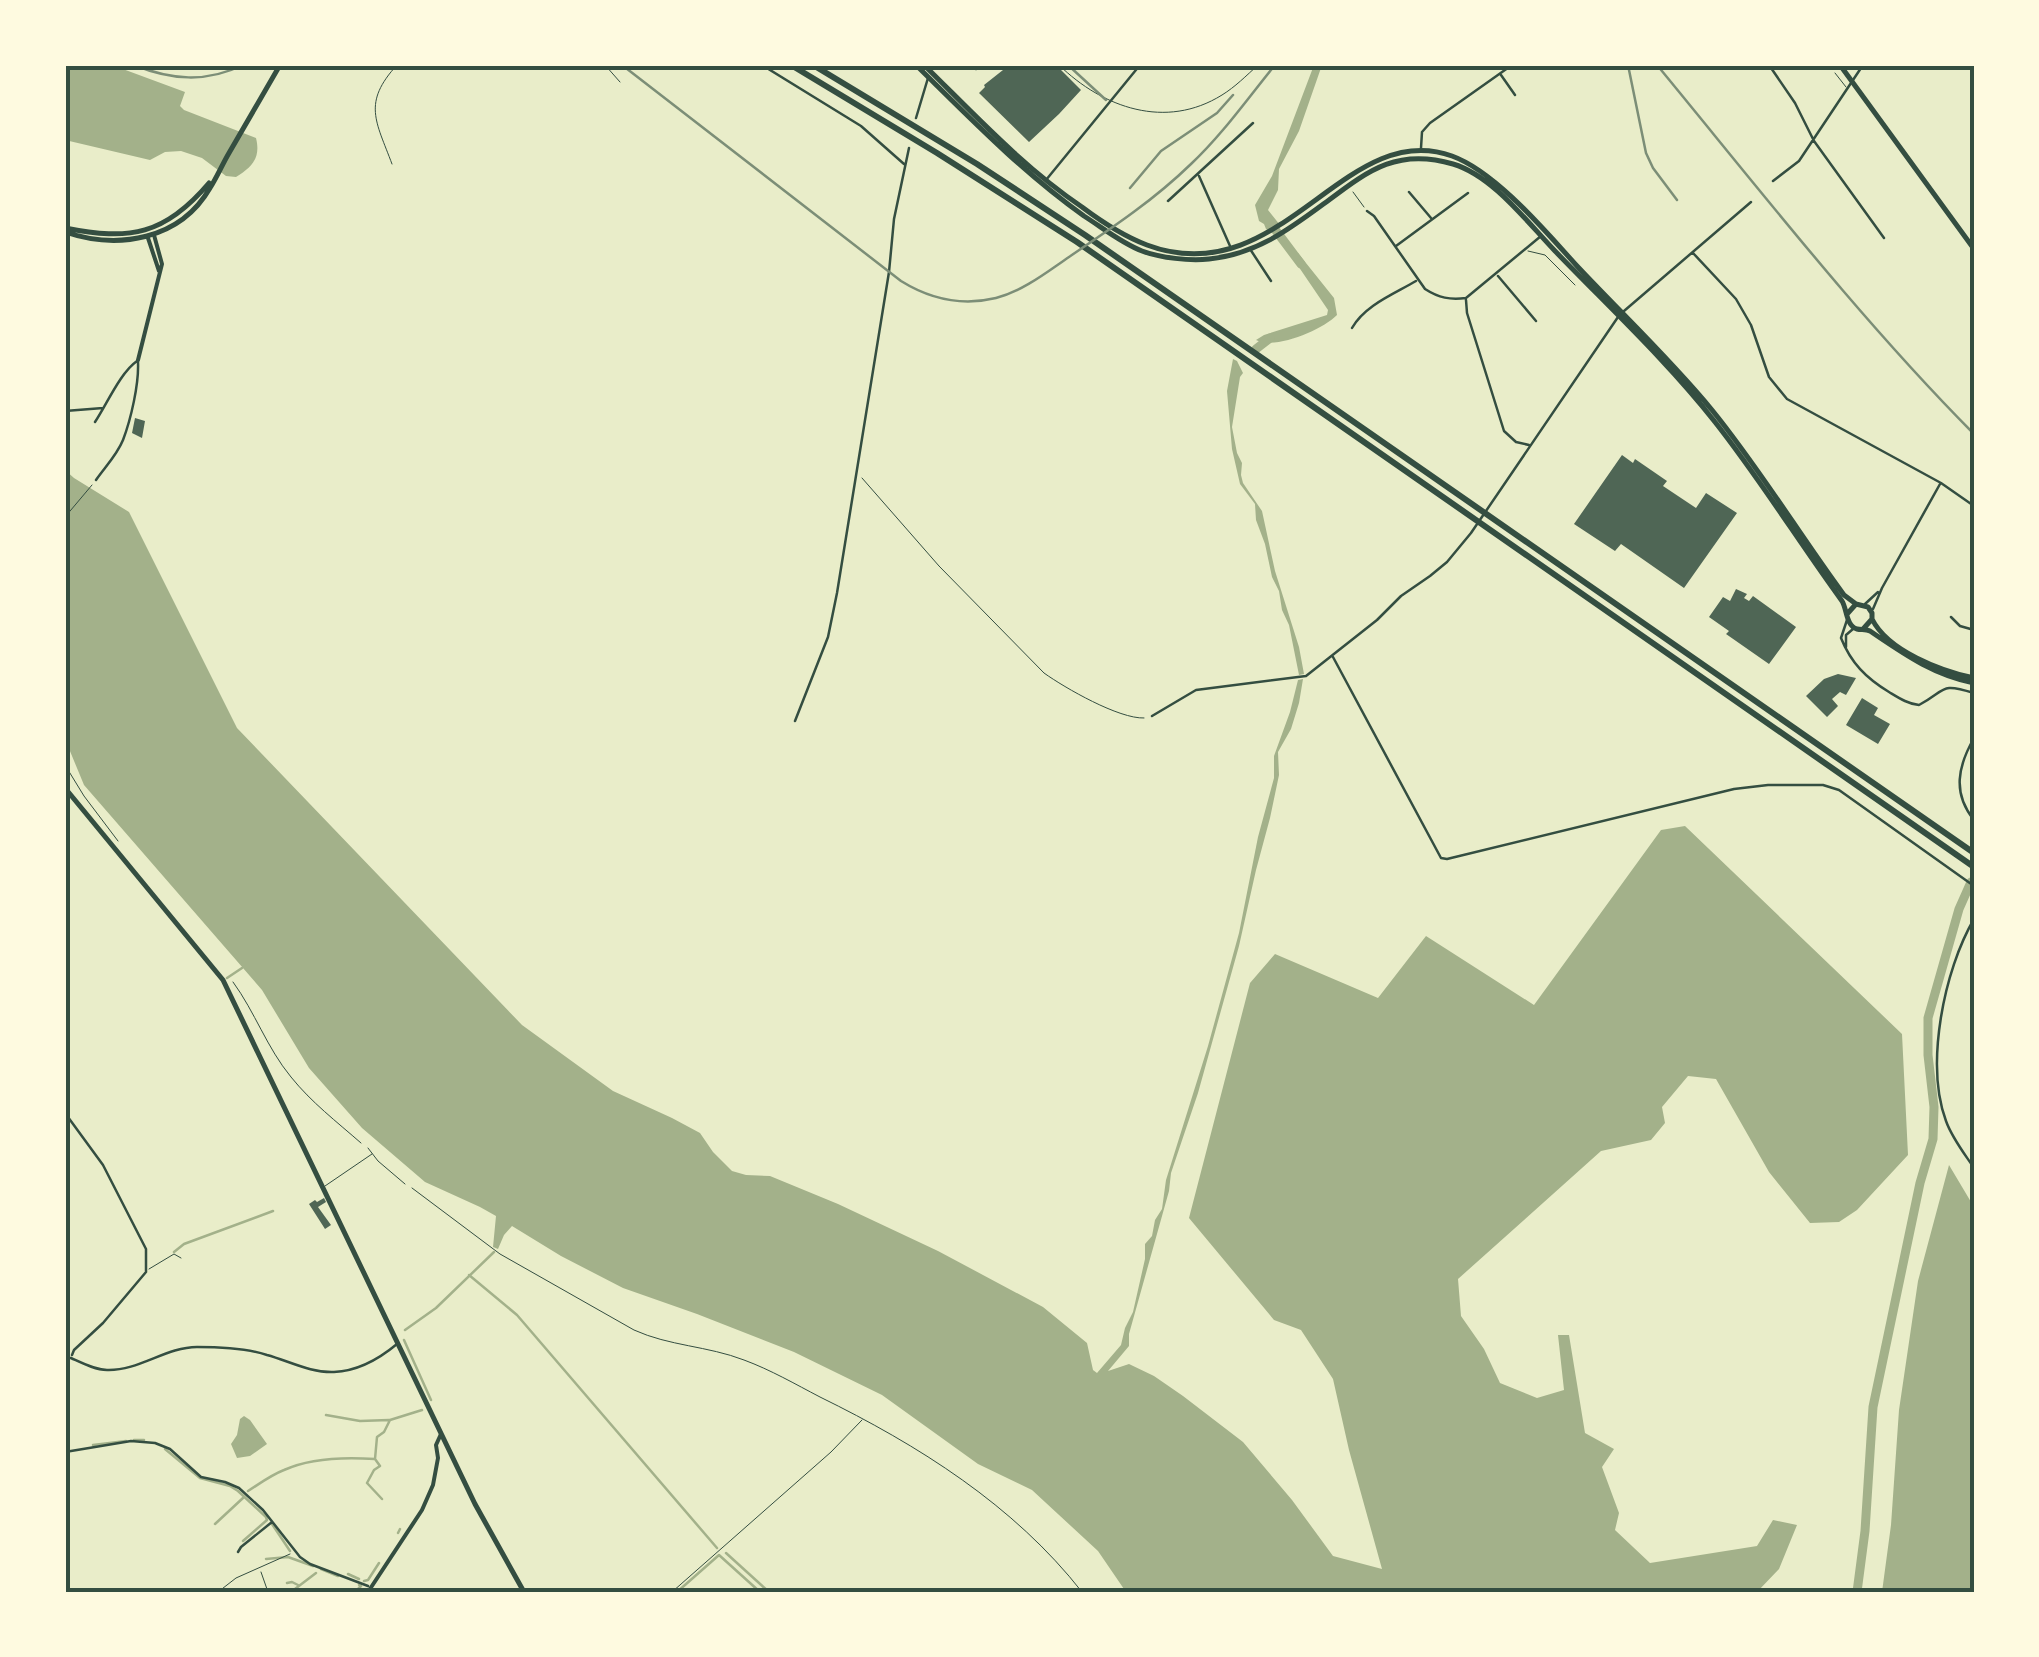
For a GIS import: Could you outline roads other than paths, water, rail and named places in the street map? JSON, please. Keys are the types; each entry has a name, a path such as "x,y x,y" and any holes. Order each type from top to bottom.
{"highway":[{"path":"791,65 1076,242 1974,867"},
{"path":"813,65 1085,235 1974,853"}],"main road":[{"path":"65,230 150,234 178,214 214,177 280,65"},
{"path":"916,65 1044,183 1115,237 1140,250 1199,260 1248,246 1272,236 1378,166 1421,155"},
{"path":"924,65 931,76"},
{"path":"1840,65 1974,249"},
{"path":"1285,228 1364,167 1399,153 1452,156 1474,167 1494,183 1710,408 1844,596 1860,604 1885,636 1933,666 1974,681"},
{"path":"1620,315 1716,424 1842,600 1850,624 1864,628 1928,669 1946,677 1974,681"},
{"path":"1847,616 1860,604"},
{"path":"1864,628 1872,616"},
{"path":"65,788 223,980 447,1448 524,1592"}],"street":[{"path":"762,65 861,126 906,165"},
{"path":"972,65 976,69 980,65"},
{"path":"1044,183 1140,65"},
{"path":"1421,155 1422,132 1512,65"},
{"path":"1769,65 1814,140 1884,238"},
{"path":"1773,182 1799,161 1864,65"},
{"path":"1500,74 1515,95"},
{"path":"916,118 931,76"},
{"path":"1168,201 1253,123"},
{"path":"794,721 828,637 889,272 894,220 910,148"},
{"path":"1199,174 1232,251"},
{"path":"1409,192 1432,220"},
{"path":"1395,247 1468,192"},
{"path":"1152,716 1196,690 1306,676 1377,620 1400,596 1447,562 1471,533 1620,315 1751,202"},
{"path":"1367,212 1374,216 1425,290 1450,300 1466,298 1543,234"},
{"path":"96,480 124,439 138,360 160,276 150,234"},
{"path":"1248,246 1271,281"},
{"path":"1692,252 1736,299 1751,325 1768,377 1787,399 1941,483 1974,506"},
{"path":"1496,274 1536,320"},
{"path":"1352,328 1358,318 1380,301 1418,280"},
{"path":"1466,298 1467,313 1504,431 1516,442 1530,446"},
{"path":"95,422 124,372 138,360"},
{"path":"65,411 104,408"},
{"path":"1872,616 1882,588 1941,483"},
{"path":"1860,604 1882,588"},
{"path":"1847,616 1840,638 1867,678 1910,704 1922,704 1945,687 1974,693"},
{"path":"1951,618 1974,630"},
{"path":"1846,649 1846,635 1856,628"},
{"path":"1332,656 1440,858 1734,789 1823,784 1851,796 1974,886"},
{"path":"1974,738 1962,762 1959,789 1974,820"},
{"path":"1974,919 1961,940 1938,1028 1937,1056 1944,1116 1974,1168"},
{"path":"65,1113 103,1165 146,1249 146,1271 68,1358 104,1371 199,1347 262,1353 318,1372 332,1372 366,1365 398,1343"},
{"path":"65,1452 131,1441 170,1449 201,1477 239,1488 273,1521 300,1557 369,1590 422,1510 432,1485 441,1434"},
{"path":"438,1458 447,1448"},
{"path":"238,1552 273,1521"}],"lane":[{"path":"1059,65 1088,90 1110,102 1154,113 1190,109 1227,92 1258,66"},
{"path":"1835,73 1848,90"},
{"path":"1525,250 1545,255 1575,286"},
{"path":"368,1148 406,1184"},
{"path":"324,1187 372,1154"},
{"path":"146,1271 174,1254 180,1258"}],"waterway":[{"path":"1274,228 1301,264"},
{"path":"1256,349 1270,338"},
{"path":"1857,1592 1873,1407 1920,1183 1933,1139 1928,1018 1959,909 1971,882"},
{"path":"227,978 242,968"},
{"path":"174,1252 184,1244 273,1211"},
{"path":"405,1330 436,1308 494,1252"},
{"path":"469,1275 517,1315 717,1548"},
{"path":"404,1340 431,1400"},
{"path":"382,1499 367,1483 380,1466 375,1459 377,1437 390,1420 422,1410"},
{"path":"326,1415 360,1421 389,1420"},
{"path":"134,1440 144,1440"},
{"path":"93,1445 126,1441"},
{"path":"165,1449 200,1478 238,1491 266,1517 243,1541"},
{"path":"248,1491 279,1472 305,1463 375,1459"},
{"path":"215,1524 243,1498"},
{"path":"272,1524 290,1551"},
{"path":"398,1533 400,1529"},
{"path":"726,1553 769,1592"},
{"path":"677,1592 719,1555 760,1592"},
{"path":"266,1559 288,1557 313,1566"},
{"path":"364,1581 379,1563"},
{"path":"321,1569 338,1576"},
{"path":"291,1592 316,1573"},
{"path":"348,1574 359,1579"},
{"path":"287,1583 298,1585"},
{"path":"355,1592 359,1585"}],"railway":[{"path":"134,65 188,77 216,75 243,65"},
{"path":"622,65 901,281 923,292 959,301 996,298 1025,286 1147,202 1202,153 1275,65"},
{"path":"1068,65 1106,100"},
{"path":"1628,65 1646,153 1677,200"},
{"path":"1657,65 1851,300 1974,434"},
{"path":"1130,188 1161,151 1217,113 1233,95"}]}
